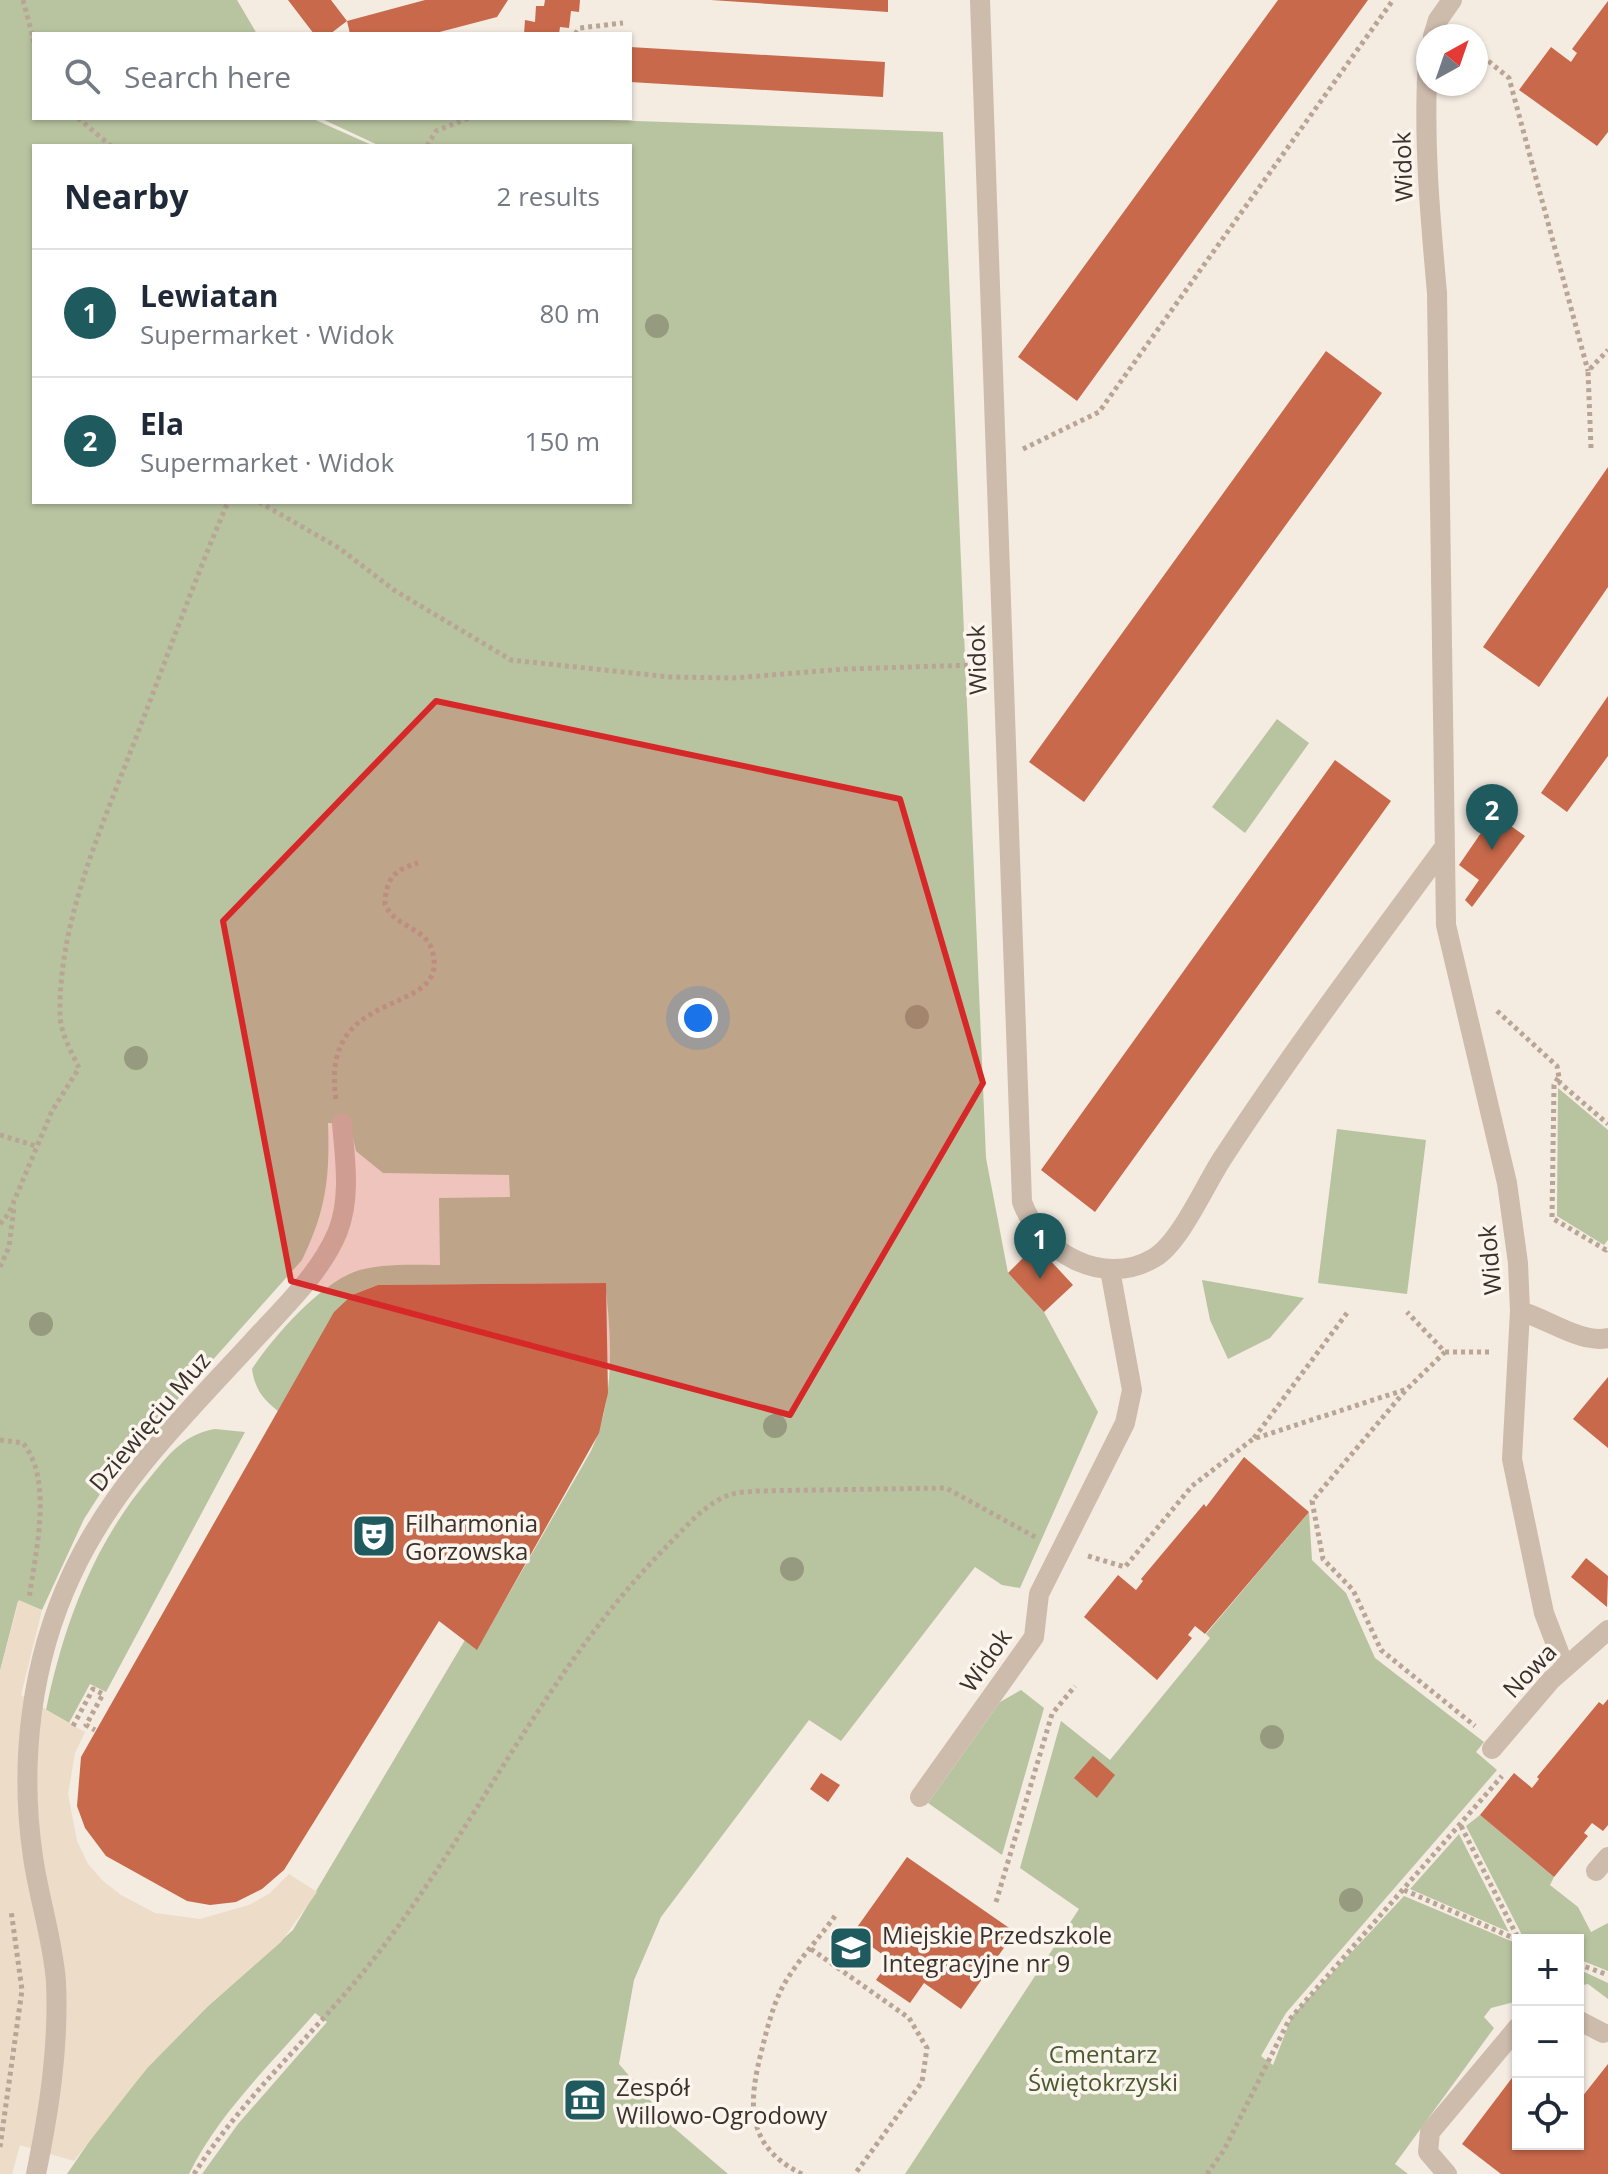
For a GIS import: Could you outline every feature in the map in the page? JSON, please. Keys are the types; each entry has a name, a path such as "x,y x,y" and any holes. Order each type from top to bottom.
{"street":[{"name":"Widok","path":"920,1797 1034,1637 1037,1601 1051,1545 1130,1407 1132,1390 1110,1270 1079,1261 1053,1246 1033,1224 1022,1202 980,0"},
{"path":"1437,24 1452,0"},
{"name":"Widok","path":"1428,96 1428,198 1437,293 1446,925 1507,1183 1518,1263 1520,1311 1512,1459 1544,1613 1565,1668"},
{"path":"1110,1270 1139,1265 1167,1248 1223,1158 1443,849"},
{"name":"Dziewięciu Muz","path":"36,2174 46,2125 57,2018 52,1949 30,1824 32,1702 41,1660 72,1574 110,1506 161,1442 294,1295 338,1232 346,1188 342,1123"},
{"path":"1520,1311 1548,1319 1584,1339 1608,1338"},
{"name":"Nowa","path":"1494,1746 1565,1668 1608,1630"},
{"path":"1584,2023 1603,2033"},
{"path":"1447,2174 1428,2152 1430,2132 1512,2034"}],"path":[{"path":"23,0 32,34"},
{"path":"1012,454 1099,412 1393,0"},
{"path":"577,32 580,28 623,23"},
{"path":"1488,61 1509,78 1588,371 1591,448"},
{"path":"80,120 109,144"},
{"path":"428,144 436,131 464,120"},
{"path":"1588,371 1608,350"},
{"path":"0,1224 9,1213 52,1111 79,1068 60,1016 67,953 97,833 192,585 227,504"},
{"path":"262,504 339,548 394,590 511,660 670,677 734,678 965,665"},
{"path":"342,1123 334,1069 347,1035 374,1009 416,995 432,976 431,949 427,941 396,922 385,904 391,877 402,867 418,863"},
{"path":"1455,972 1557,1066 1560,1083 1608,1124"},
{"path":"1559,1078 1554,1085 1552,1218 1607,1249"},
{"path":"0,1135 36,1146"},
{"path":"0,1267 9,1247 16,1196"},
{"path":"1407,1312 1445,1352"},
{"path":"194,2174 228,2125 375,1957 432,1877 548,1691 594,1628 635,1578 711,1505 731,1494 756,1491 946,1488 963,1494 1051,1545 1125,1567 1192,1486 1253,1439 1347,1313"},
{"path":"1494,1746 1381,1650 1353,1590 1323,1559 1312,1501 1407,1389 1445,1352 1519,1353"},
{"path":"1253,1439 1407,1389"},
{"path":"0,1440 23,1443 32,1455 38,1479 39,1506 28,1604"},
{"path":"996,1902 1052,1714 1075,1686"},
{"path":"73,1726 93,1689 103,1694 86,1725 95,1730"},
{"path":"1207,2174 1224,2150 1289,2020 1477,1806"},
{"path":"1461,1826 1515,1934"},
{"path":"1404,1890 1512,1937"},
{"path":"0,2147 22,1990 10,1901"},
{"path":"802,2174 786,2166 765,2146 754,2120 751,2101 772,2014 782,1988 835,1916"},
{"path":"811,1949 909,2018 927,2048 922,2082 855,2174"},
{"path":"1584,1966 1608,1975"}],"highlighted area":[{"path":"436,701 900,799 983,1083 790,1415 291,1281 223,921"}],"green space":[{"path":"0,0 237,0 256,32 32,32 32,120 316,120 370,144 32,144 32,504 632,504 632,144 376,144 324,120 608,120 943,132 986,1158 1008,1273 1044,1312 1098,1412 1020,1588 1002,1585 975,1567 841,1741 809,1720 661,1917 634,1980 619,2064 673,2127 728,2174 202,2174 238,2124 327,2022 315,2013 230,2110 189,2174 67,2174 106,2117 148,2067 207,2007 293,1930 465,1640 477,1649 591,1451 604,1411 610,1368 605,1283 378,1285 352,1295 278,1411 260,1393 255,1382 252,1369 311,1300 340,1279 364,1269 440,1265 439,1198 510,1197 509,1175 383,1173 356,1151 350,1124 328,1123 325,1193 302,1260 118,1466 84,1519 42,1610 18,1601 0,1671"},
{"path":"1277,719 1309,743 1245,833 1212,807"},
{"path":"1558,1088 1608,1130 1608,1240 1604,1245 1557,1216"},
{"path":"1337,1129 1426,1140 1407,1294 1318,1283"},
{"path":"1202,1280 1304,1298 1270,1338 1228,1359 1210,1320"},
{"path":"215,1429 245,1432 106,1692 90,1684 69,1723 46,1710 72,1615 98,1556 132,1501 165,1459 195,1435"},
{"name":"Cmentarz Świętokrzyski","path":"1309,1512 1312,1560 1346,1593 1375,1658 1484,1742 1476,1752 1497,1770 1286,2013 1261,2056 1273,2065 1292,2016 1404,1896 1512,1941 1512,2003 1491,2008 1484,2017 1494,2028 1395,2164 1408,2174 905,2174 1079,1909 1020,1868 1061,1721 1110,1760 1210,1638 1206,1634"},
{"path":"1021,1690 1044,1708 1002,1855 928,1803 1000,1702"},
{"path":"1480,1815 1554,1877 1550,1885 1578,1907 1591,1932 1608,1923 1608,1971 1584,1961 1584,1934 1521,1934 1466,1826"},
{"path":"1459,1834 1509,1932 1410,1889"},
{"path":"1584,1972 1608,1983 1608,1999 1588,1984 1584,1985"}],"shaded area":[{"path":"19,1600 42,1610 21,1695 85,1732 75,1753 68,1794 77,1841 88,1864 103,1881 121,1895 155,1913 200,1919 249,1905 270,1893 289,1874 317,1892 281,1942 207,2007 148,2067 74,2161 20,2145 12,2174 0,2174 0,1671"}],"building":[{"path":"288,0 331,0 347,21 333,32 312,32"},
{"path":"425,0 508,0 497,17 440,32 350,32 347,21"},
{"path":"545,0 580,0 579,12 571,11 569,28 560,27 559,32 524,32 525,20 535,22 536,6 544,6"},
{"path":"711,0 888,0 888,12"},
{"path":"1278,0 1368,0 1077,401 1018,357"},
{"path":"1608,1 1608,132 1597,146 1519,90 1551,47 1571,62 1577,53 1572,49"},
{"path":"632,47 885,62 883,97 632,82"},
{"path":"1326,351 1382,393 1084,802 1029,762"},
{"path":"1608,467 1608,587 1539,687 1483,647"},
{"path":"1608,696 1608,756 1567,812 1541,793"},
{"path":"1335,760 1391,801 1095,1212 1041,1170"},
{"path":"1494,814 1525,836 1472,907 1465,900 1479,880 1459,865"},
{"path":"1036,1245 1073,1285 1044,1312 1008,1273"},
{"name":"Filharmonia Gorzowska","path":"606,1283 608,1393 599,1433 477,1650 439,1621 284,1870 262,1889 236,1902 210,1905 187,1901 106,1856 85,1828 77,1806 81,1757 334,1312 352,1295 378,1285"},
{"path":"1608,1377 1608,1448 1573,1419"},
{"path":"1244,1457 1309,1512 1205,1634 1195,1626 1188,1635 1192,1638 1157,1680 1084,1617 1118,1575 1136,1590 1143,1581 1141,1579 1204,1504 1206,1507"},
{"path":"1586,1558 1608,1576 1607,1607 1571,1577"},
{"path":"1608,1699 1608,1825 1603,1831 1592,1823 1584,1833 1588,1836 1554,1877 1480,1815 1514,1773 1532,1788 1539,1779 1537,1777 1599,1702 1603,1705"},
{"path":"1093,1756 1115,1775 1097,1798 1074,1778"},
{"path":"821,1773 840,1785 828,1802 810,1789"},
{"path":"907,1857 1015,1932 961,2009 924,1983 910,2003 876,1980 890,1960 853,1933"},
{"path":"845,1938 854,1945 853,1955 843,1960 834,1953 835,1942"},
{"path":"1608,2064 1608,2174 1501,2174 1462,2144 1512,2078 1512,2150 1584,2150 1584,2094"}],"place":[{"name":"Ela","path":"1492,850"},
{"name":"Lewiatan","path":"1040,1279"},
{"name":"Filharmonia Gorzowska","path":"374,1536"},
{"name":"Miejskie Przedszkole Integracyjne nr 9","path":"851,1948"},
{"name":"Zespół Willowo-Ogrodowy","path":"585,2100"}]}
